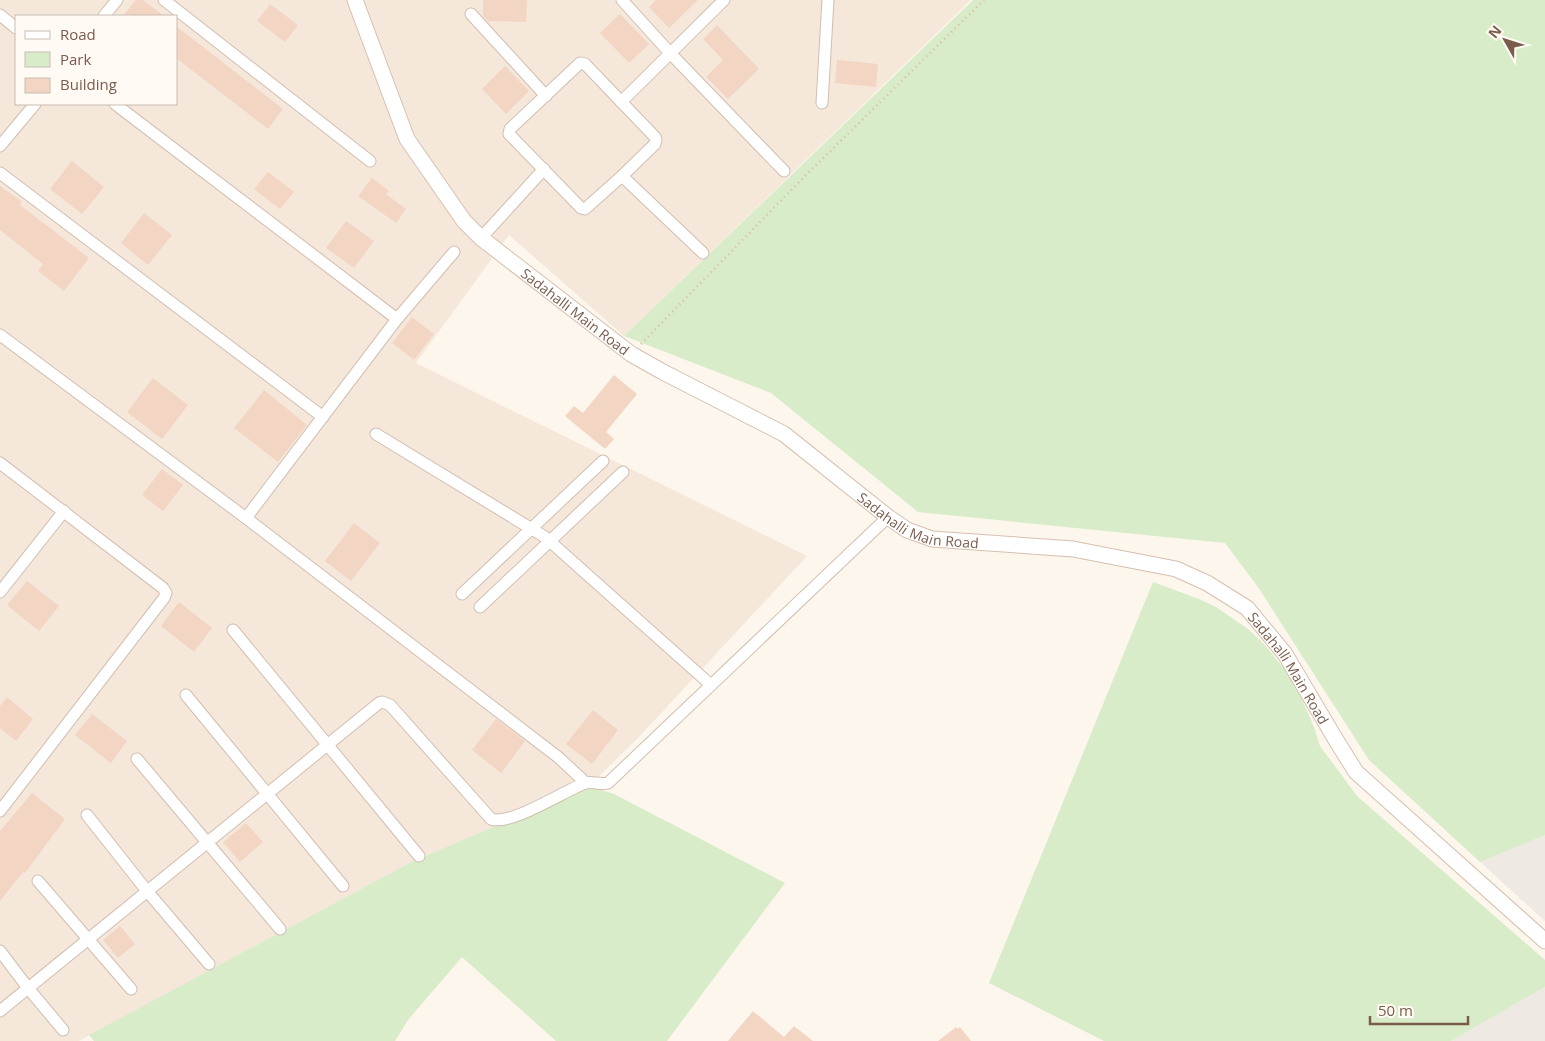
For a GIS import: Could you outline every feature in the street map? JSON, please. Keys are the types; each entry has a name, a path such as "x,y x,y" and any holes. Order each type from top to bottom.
{"street":[{"path":"105,15 116,0"},
{"path":"164,0 370,161"},
{"name":"Sadahalli Main Road","path":"355,0 407,140 464,221 481,238 631,354 784,434 907,530 932,539 1073,549 1176,569 1207,583 1247,608 1285,654 1356,772 1545,941"},
{"path":"622,0 670,53 784,171"},
{"path":"621,102 724,0"},
{"path":"822,103 828,0"},
{"path":"471,14 546,96"},
{"path":"0,15 15,27"},
{"path":"580,63 585,64 655,137 655,144 585,209 510,136 510,129 546,96 580,63"},
{"path":"0,146 34,105"},
{"path":"116,105 398,319"},
{"path":"481,238 544,169"},
{"path":"0,173 323,417"},
{"path":"622,176 703,253"},
{"path":"246,518 398,319 454,252"},
{"path":"0,335 246,518 558,757 586,783"},
{"path":"376,434 532,528 550,541 711,685"},
{"path":"462,594 603,461"},
{"path":"0,463 163,588 166,596 0,811"},
{"path":"480,607 624,472"},
{"path":"0,592 64,511"},
{"path":"0,1011 379,703 387,702 486,815 495,820 541,806 586,783 608,783 888,517"},
{"path":"233,630 419,856"},
{"path":"186,695 343,886"},
{"path":"137,759 280,929"},
{"path":"87,815 147,891 209,964"},
{"path":"38,881 131,989"},
{"path":"0,951 63,1030"}],"path":[{"path":"631,354 799,182 984,0"}],"shaded area":[{"path":"0,0 971,0 624,336 509,235 416,363 807,556 638,738 589,786 413,861 79,1041 0,1041"},
{"path":"1545,835 1545,921 1480,862"},
{"path":"1545,987 1545,1041 1451,1041"}],"green space":[{"path":"973,0 1545,0 1545,835 1480,862 1369,760 1258,587 1225,543 918,512 771,393 624,336"},
{"path":"1153,582 1216,607 1248,629 1263,643 1288,673 1298,690 1320,746 1357,796 1545,960 1545,987 1451,1041 1104,1041 989,983"},
{"path":"589,786 614,794 785,883 667,1041 556,1041 462,957 408,1020 395,1041 94,1041 89,1035 413,861"}],"building":[{"path":"136,0 143,0 163,15 124,15"},
{"path":"483,0 527,0 526,22 488,21 483,16"},
{"path":"656,0 698,0 669,28 649,7"},
{"path":"270,4 298,25 285,42 257,21"},
{"path":"620,14 649,44 629,63 600,33"},
{"path":"717,25 759,69 728,99 706,77 723,60 703,39"},
{"path":"178,28 283,109 268,129 178,60"},
{"path":"837,60 878,64 876,87 835,83"},
{"path":"505,66 529,91 506,114 482,89"},
{"path":"72,161 104,187 82,214 50,189"},
{"path":"268,172 294,192 280,209 254,189"},
{"path":"372,178 389,191 386,194 406,209 396,223 358,196"},
{"path":"0,186 22,202 20,205 89,258 64,291 38,271 43,264 0,230"},
{"path":"144,213 172,235 148,265 121,243"},
{"path":"346,221 374,241 354,268 326,248"},
{"path":"412,317 434,334 414,360 392,343"},
{"path":"614,375 637,394 606,432 614,439 605,449 565,416 574,406 583,413"},
{"path":"153,378 188,405 162,439 127,412"},
{"path":"264,390 307,425 278,462 234,428"},
{"path":"162,469 183,485 163,511 142,495"},
{"path":"354,523 380,543 351,581 325,561"},
{"path":"27,581 59,606 39,631 7,605"},
{"path":"179,602 212,628 194,652 161,626"},
{"path":"7,697 33,719 16,741 0,728 0,706"},
{"path":"593,710 618,730 592,764 566,744"},
{"path":"92,714 127,741 111,763 75,735"},
{"path":"496,719 525,741 501,773 472,750"},
{"path":"32,793 65,819 25,873 23,872 0,901 0,831"},
{"path":"246,823 263,842 240,862 223,842"},
{"path":"120,926 135,944 118,958 103,940"},
{"path":"753,1011 784,1037 794,1026 813,1041 728,1041"},
{"path":"956,1027 958,1029 960,1027 971,1041 938,1041"}]}
